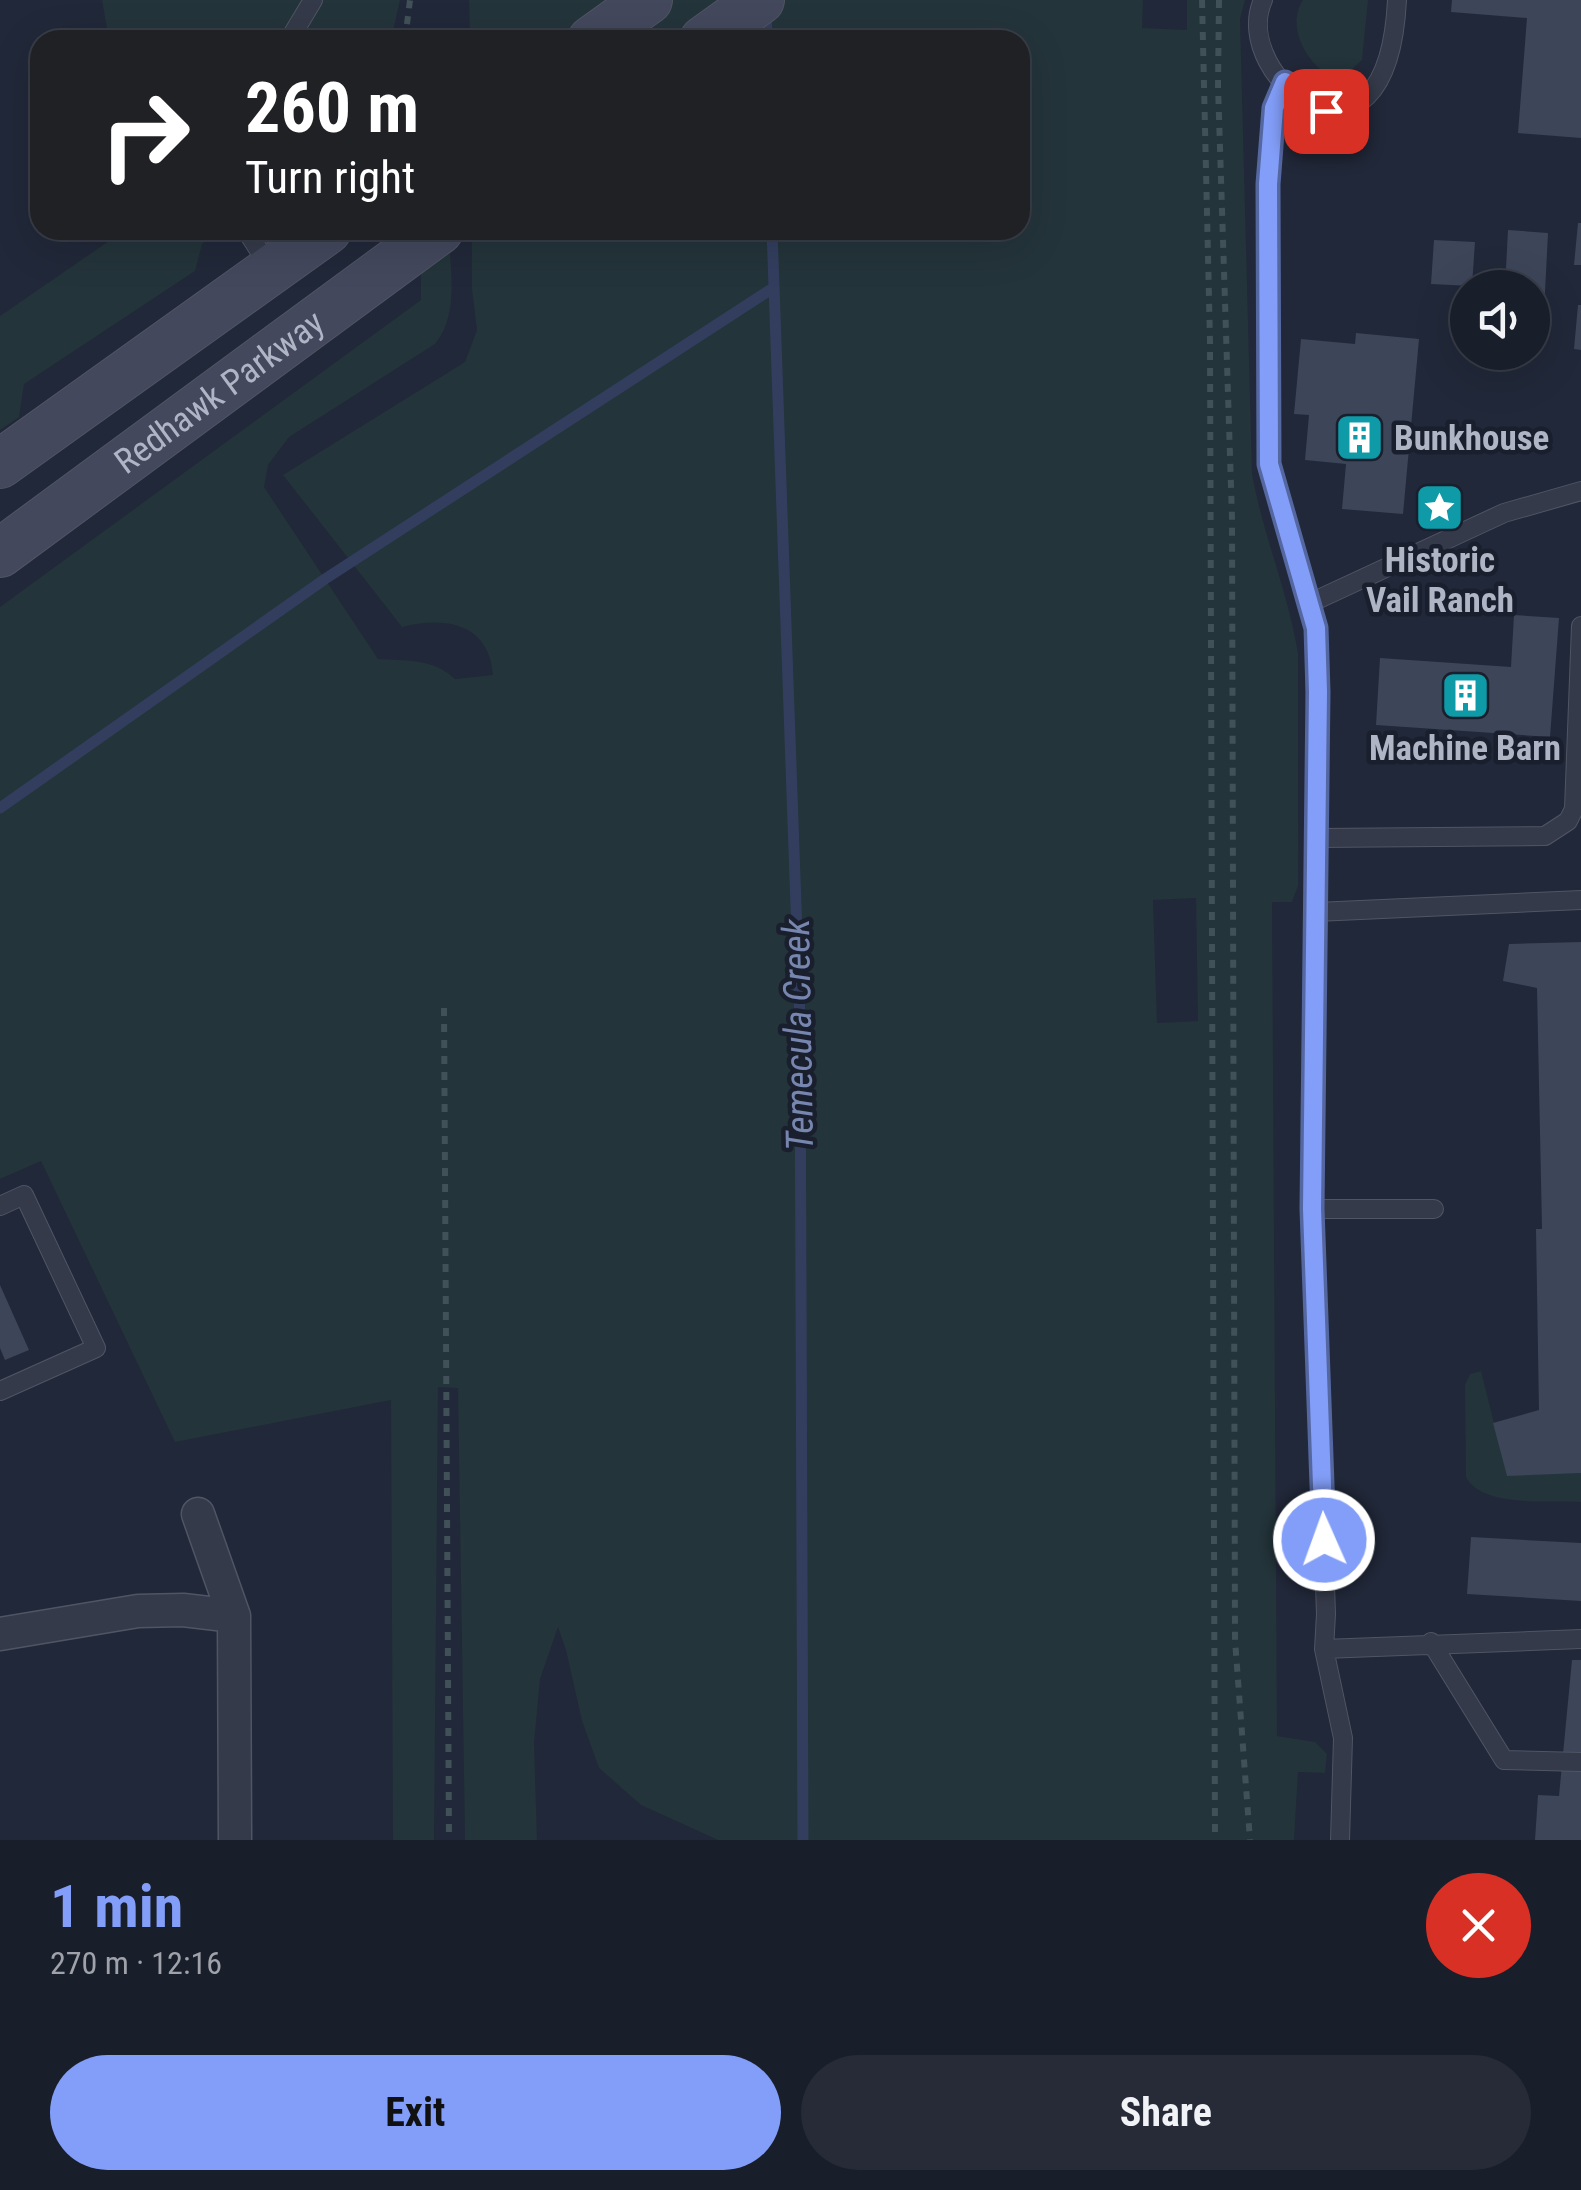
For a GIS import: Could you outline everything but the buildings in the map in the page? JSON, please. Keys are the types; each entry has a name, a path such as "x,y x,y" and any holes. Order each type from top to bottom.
{"main road":[{"path":"606,30 648,0"},
{"path":"718,30 760,0"},
{"name":"Redhawk Parkway","path":"0,464 313,240"},
{"name":"Redhawk Parkway","path":"0,553 424,240"}],"street":[{"path":"198,1514 234,1616 235,1840"},
{"path":"0,1634 138,1611 183,1610 234,1616"}],"lane":[{"path":"295,30 313,0"},
{"path":"1263,0 1258,10 1259,47 1306,104 1326,111 1358,104 1382,78 1396,33 1397,0"},
{"path":"1285,82 1274,108 1268,184 1269,464 1316,628 1318,838 1312,1209 1324,1649 1343,1738 1340,1840"},
{"path":"252,240 272,270"},
{"path":"1308,604 1504,512 1581,491"},
{"path":"1318,838 1545,836 1568,821 1574,809 1581,626"},
{"path":"1316,912 1581,900"},
{"path":"0,1206 24,1195 96,1348 0,1391"},
{"path":"1312,1209 1434,1209"},
{"path":"1324,1649 1581,1639"},
{"path":"1431,1642 1504,1760 1581,1762"}],"path":[{"path":"406,30 410,0"},
{"path":"1202,0 1210,361 1215,1840"},
{"path":"1218,0 1232,536 1235,1640 1250,1840"},
{"path":"444,1008 449,1840"}],"shaded area":[{"path":"102,0 400,0 393,30 107,30"},
{"path":"469,0 1143,0 1142,28 1187,30 1187,0 1245,0 1240,19 1252,474 1298,653 1298,886 1292,902 1272,902 1277,1736 1315,1742 1327,1754 1325,1773 1298,1772 1294,1840 718,1840 641,1805 599,1768 582,1721 558,1627 540,1679 534,1743 537,1840 465,1840 458,1388 438,1387 434,1840 393,1840 391,1400 175,1442 41,1161 0,1179 0,607 421,300 421,240 449,240 451,305 435,344 289,437 268,465 264,487 378,659 429,664 455,679 493,675 483,644 462,627 434,623 402,627 283,475 465,362 477,330 472,240 1030,240 1030,30 470,30","holes":["1196,898 1198,1021 1157,1023 1153,900"]},
{"path":"1303,0 1368,0 1362,60 1340,80 1319,68 1303,48 1297,23"},
{"path":"110,240 207,240 202,244 195,271 24,384 19,417 0,430 0,316"},
{"path":"1481,1371 1507,1475 1581,1473 1581,1502 1501,1498 1474,1487 1466,1477 1465,1385 1470,1374"}],"waterway":[{"name":"Temecula Creek","path":"766,9 767,30"},
{"name":"Temecula Creek","path":"772,240 800,1019 803,1840"},
{"path":"0,808 325,579 773,288"}],"place":[{"name":"Bunkhouse","path":"1359,438"},
{"name":"Historic Vail Ranch","path":"1440,508"},
{"name":"Machine Barn","path":"1465,696"}],"route":[{"path":"1324,1540 1312,1209 1318,885 1316,628 1269,464 1268,184 1274,108 1285,82 1306,104 1326,111"}]}
